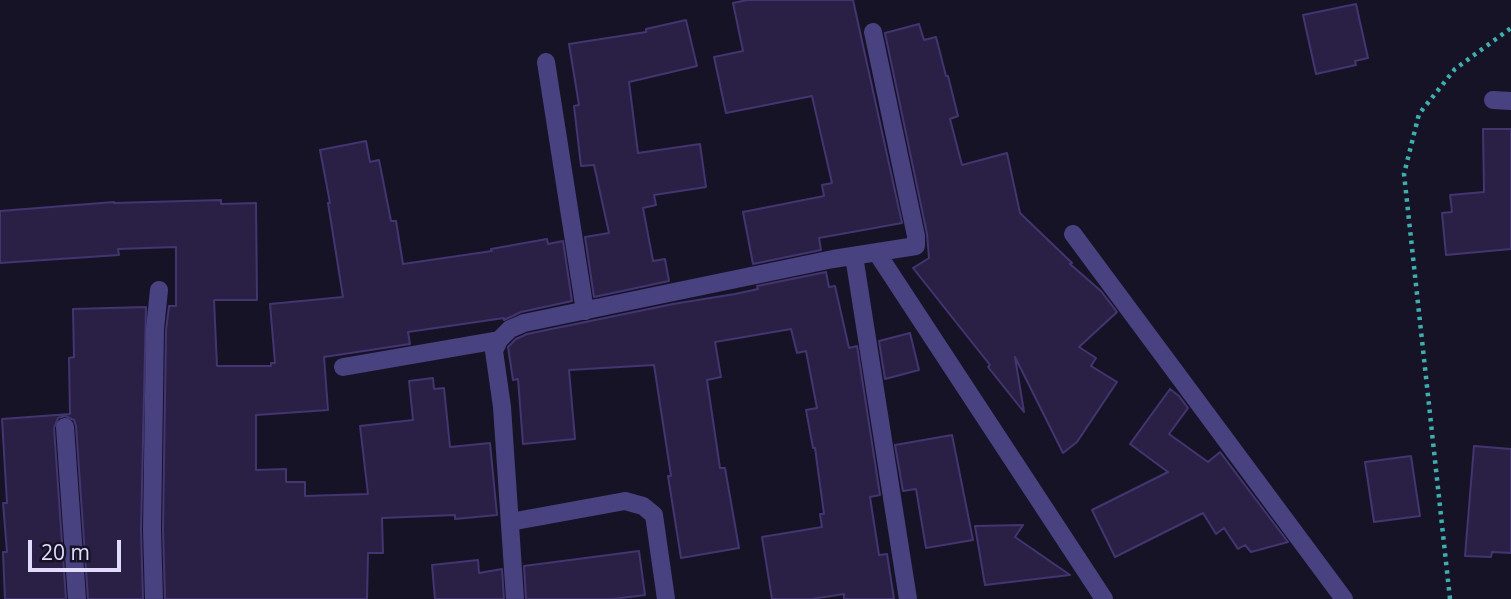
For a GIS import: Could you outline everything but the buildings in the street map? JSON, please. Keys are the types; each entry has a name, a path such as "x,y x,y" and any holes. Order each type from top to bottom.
{"street":[{"path":"515,599 502,407 494,351 499,340 510,329 524,323 916,246 873,32"},
{"path":"546,62 585,311"},
{"path":"1073,234 1344,599"},
{"path":"877,253 1104,599"},
{"path":"855,256 908,599"},
{"path":"154,599 152,530 155,342 159,290"},
{"path":"343,367 499,340"},
{"path":"65,427 77,599"},
{"path":"510,522 625,501 643,506 654,515 666,599"}],"path":[{"path":"1451,599 1404,174 1419,114 1455,69 1511,28"}]}
